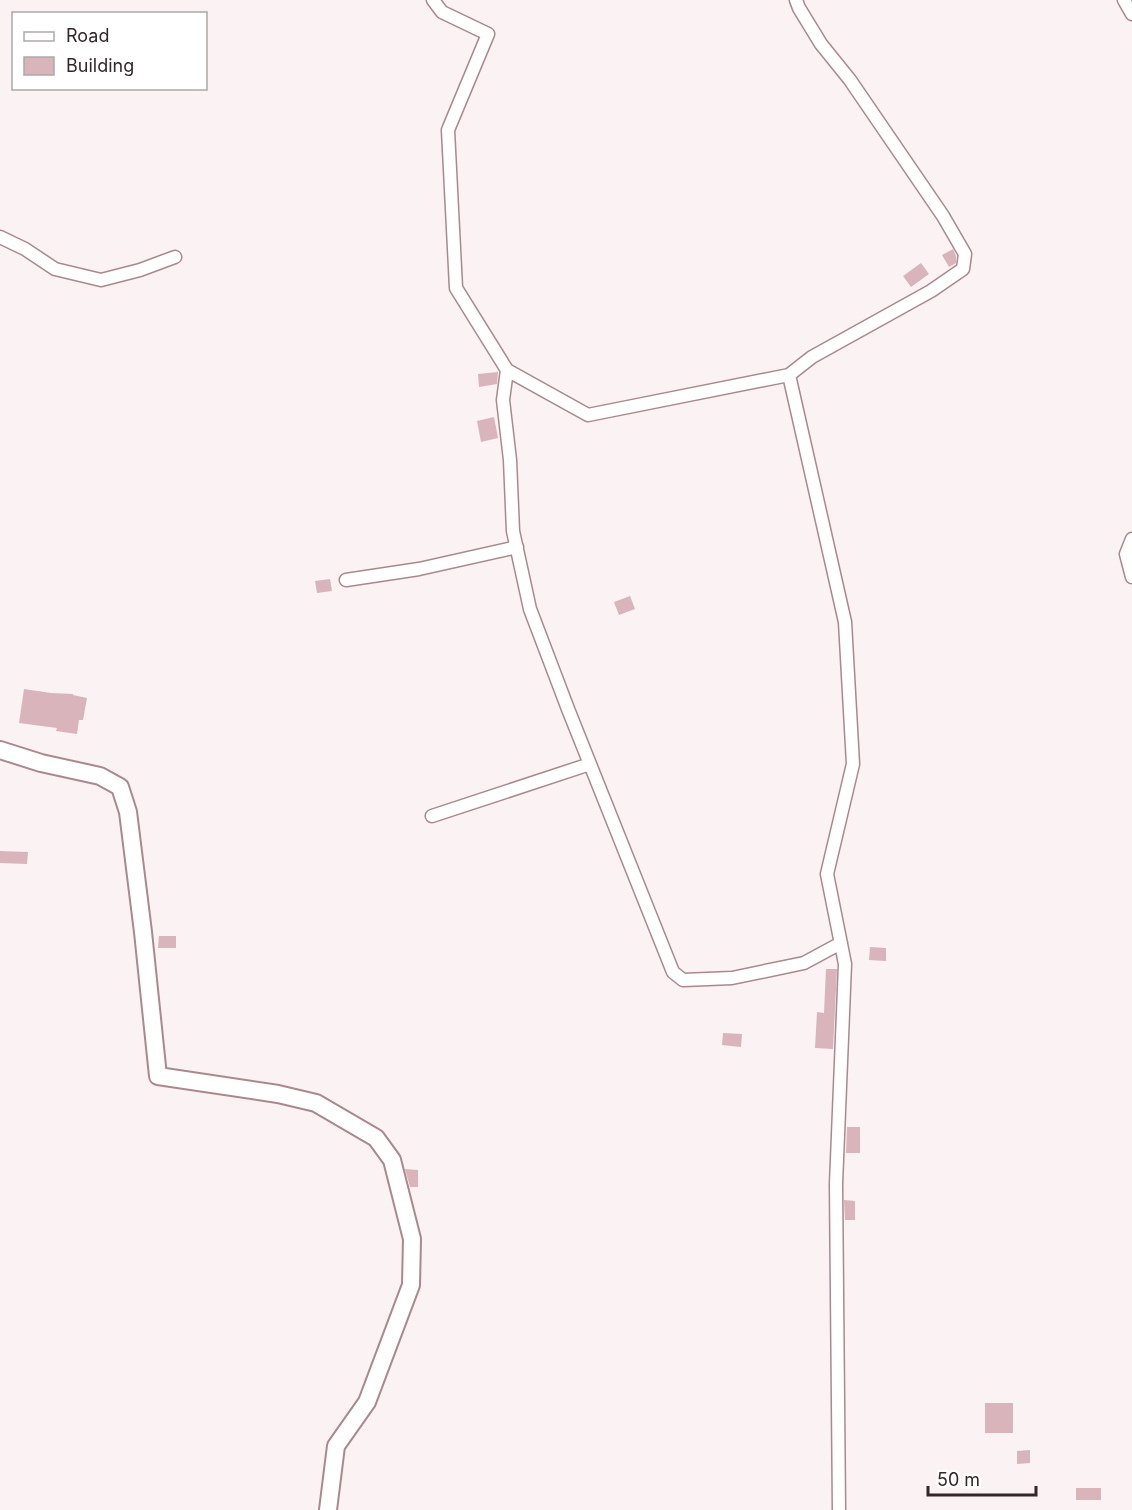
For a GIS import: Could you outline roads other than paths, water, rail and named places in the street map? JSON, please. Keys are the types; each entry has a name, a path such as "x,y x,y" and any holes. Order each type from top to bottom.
{"street":[{"path":"433,0 442,12 488,34 448,130 456,288 507,370 588,415 789,375 812,357 902,308 963,270 965,254 943,216 850,80 821,44 796,0"},
{"path":"1124,0 1132,14"},
{"path":"0,237 25,249 56,269 101,280 140,270 175,257"},
{"path":"507,370 503,400 510,460 513,531 530,609 674,972 683,980 732,978 804,963 841,944"},
{"path":"789,375 845,622 853,764 827,874 845,964 836,1184 839,1510"},
{"path":"1132,539 1126,554 1132,577"},
{"path":"346,580 419,569 517,547"},
{"path":"0,750 41,763 100,776 120,788 128,812 158,1076 316,1102 376,1138 392,1160 412,1239 411,1285 367,1402 336,1446 328,1510"},
{"path":"432,816 590,764"}]}
